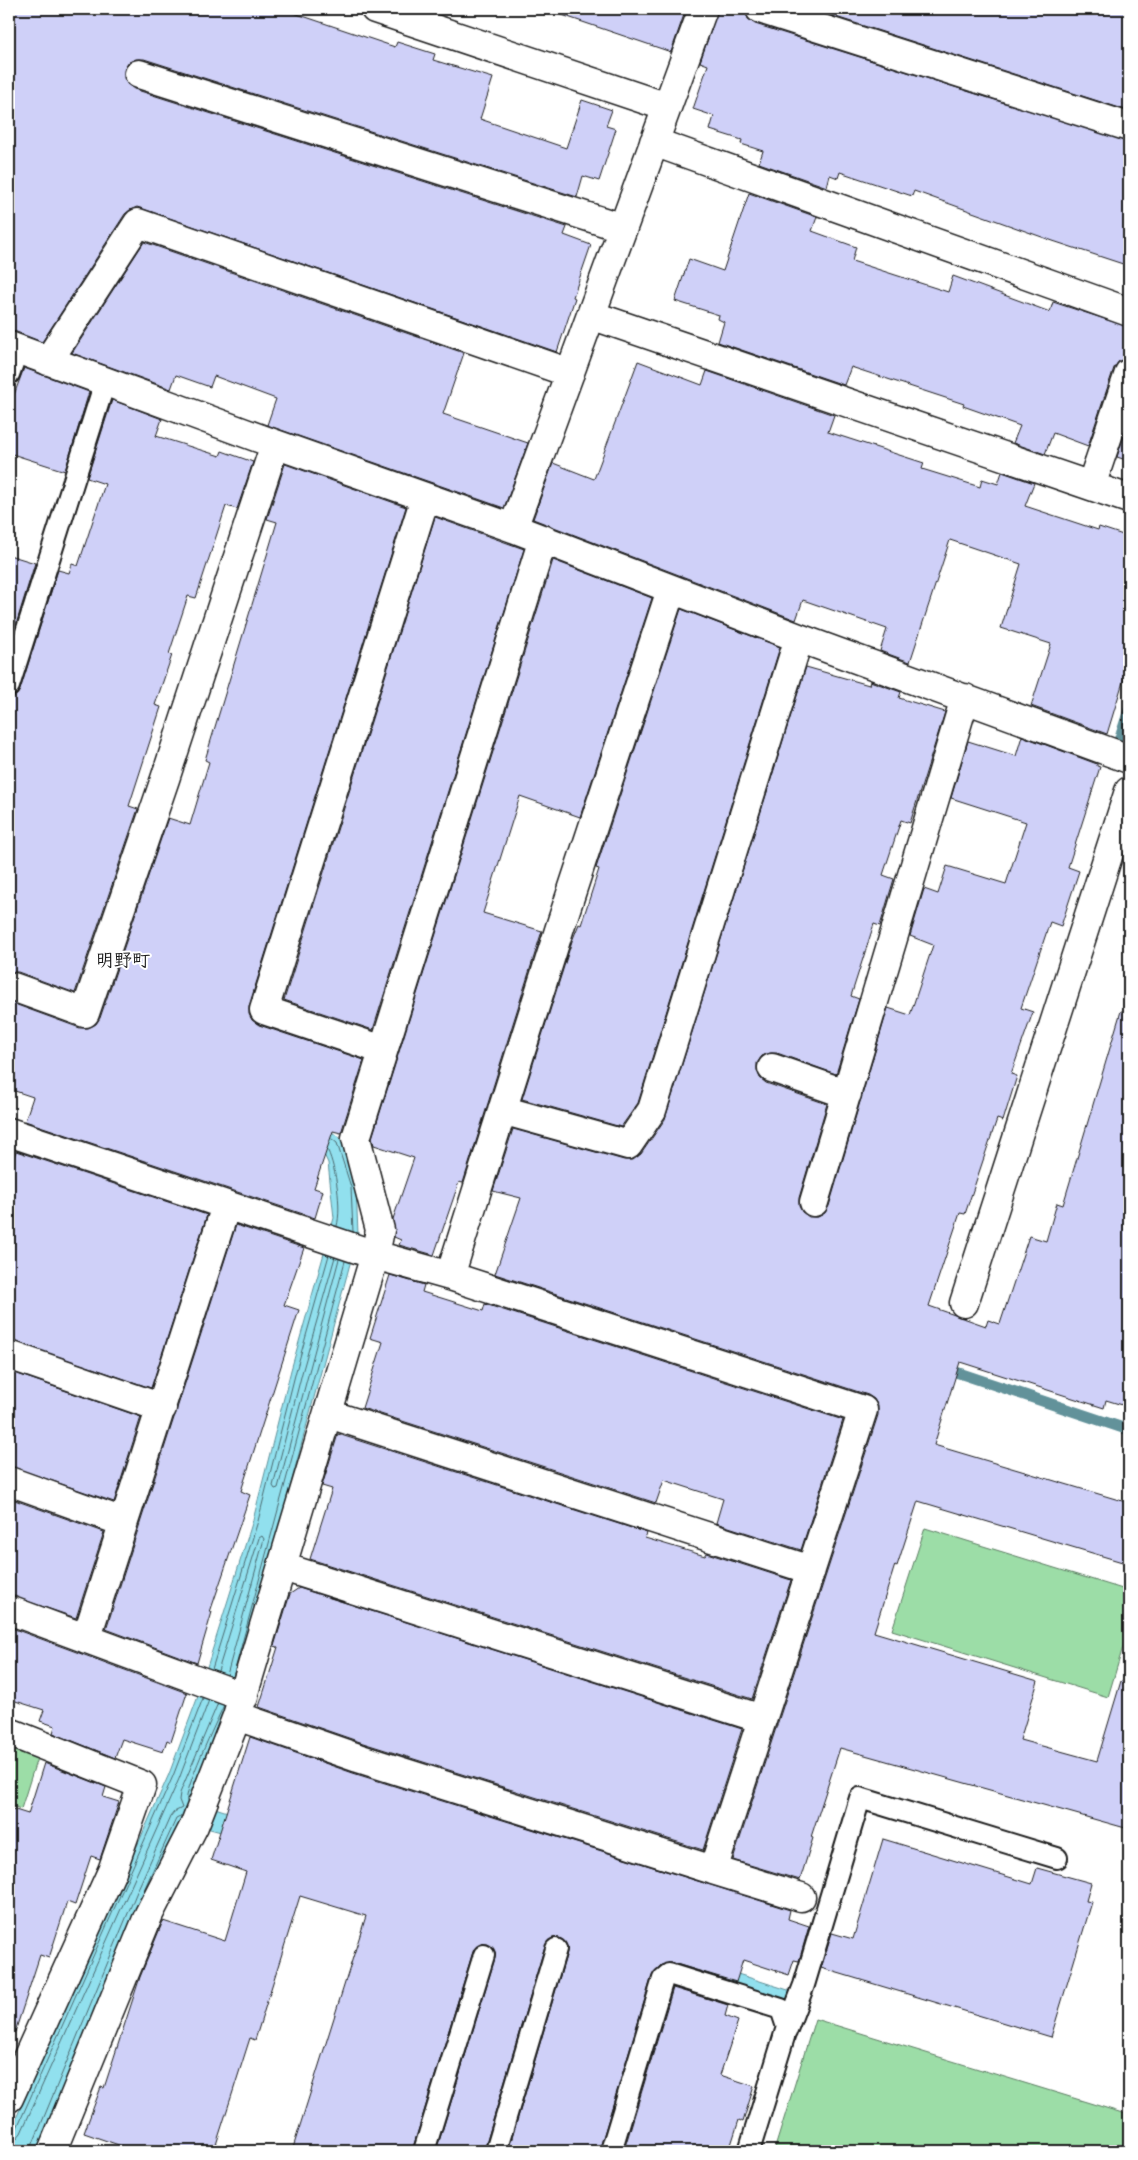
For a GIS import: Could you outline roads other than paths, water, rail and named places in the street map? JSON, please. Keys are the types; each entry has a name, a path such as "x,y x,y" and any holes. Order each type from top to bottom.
{"street":[{"path":"375,9 667,107"},
{"path":"513,528 704,9"},
{"path":"760,9 1129,127"},
{"path":"139,74 623,228"},
{"path":"654,142 1129,312"},
{"path":"48,361 138,223 570,373"},
{"path":"591,315 1129,499"},
{"path":"13,347 275,444 513,528 799,638 1129,758"},
{"path":"1091,486 1129,373"},
{"path":"12,987 86,1013 275,444"},
{"path":"383,1050 264,1010 425,498"},
{"path":"52,2151 150,1914 194,1826 239,1703 283,1567 329,1414 366,1252 380,1230 356,1138 543,540"},
{"path":"450,1276 560,927 671,590"},
{"path":"502,1110 628,1145 652,1110 799,638"},
{"path":"814,1202 965,698"},
{"path":"964,1303 1129,791"},
{"path":"772,1068 847,1094"},
{"path":"9,1132 324,1239 450,1276 863,1410 713,1870"},
{"path":"86,1639 226,1206"},
{"path":"9,1355 162,1408"},
{"path":"329,1414 810,1570"},
{"path":"9,1481 123,1522"},
{"path":"283,1567 762,1720"},
{"path":"9,1610 199,1681 239,1703 358,1758 801,1897"},
{"path":"9,1732 142,1785 112,1871 9,2098"}],"lane":[{"path":"9,374 13,347"},
{"path":"9,686 105,382"},
{"path":"749,2151 789,2024 804,1985 860,1798 1057,1858"},
{"path":"496,2151 556,1949"},
{"path":"424,2151 484,1955"},
{"path":"611,2151 663,1979 669,1974 781,2009 788,2026 789,2024"}],"water":[{"path":"9,1004 323,1125 341,1139 351,1165 356,1186 358,1234 258,1606 228,1707 190,1798 215,1808 807,1996 803,2007 319,1859 181,1821 41,2151 9,2151 9,2134 169,1774 197,1699 253,1520 291,1370 334,1218 328,1163 319,1144 312,1138 9,1024"}],"waterway":[{"path":"1115,753 1129,710"},
{"path":"944,1368 1129,1430"}],"district":[{"name":"明野町","path":"123,960"}]}
